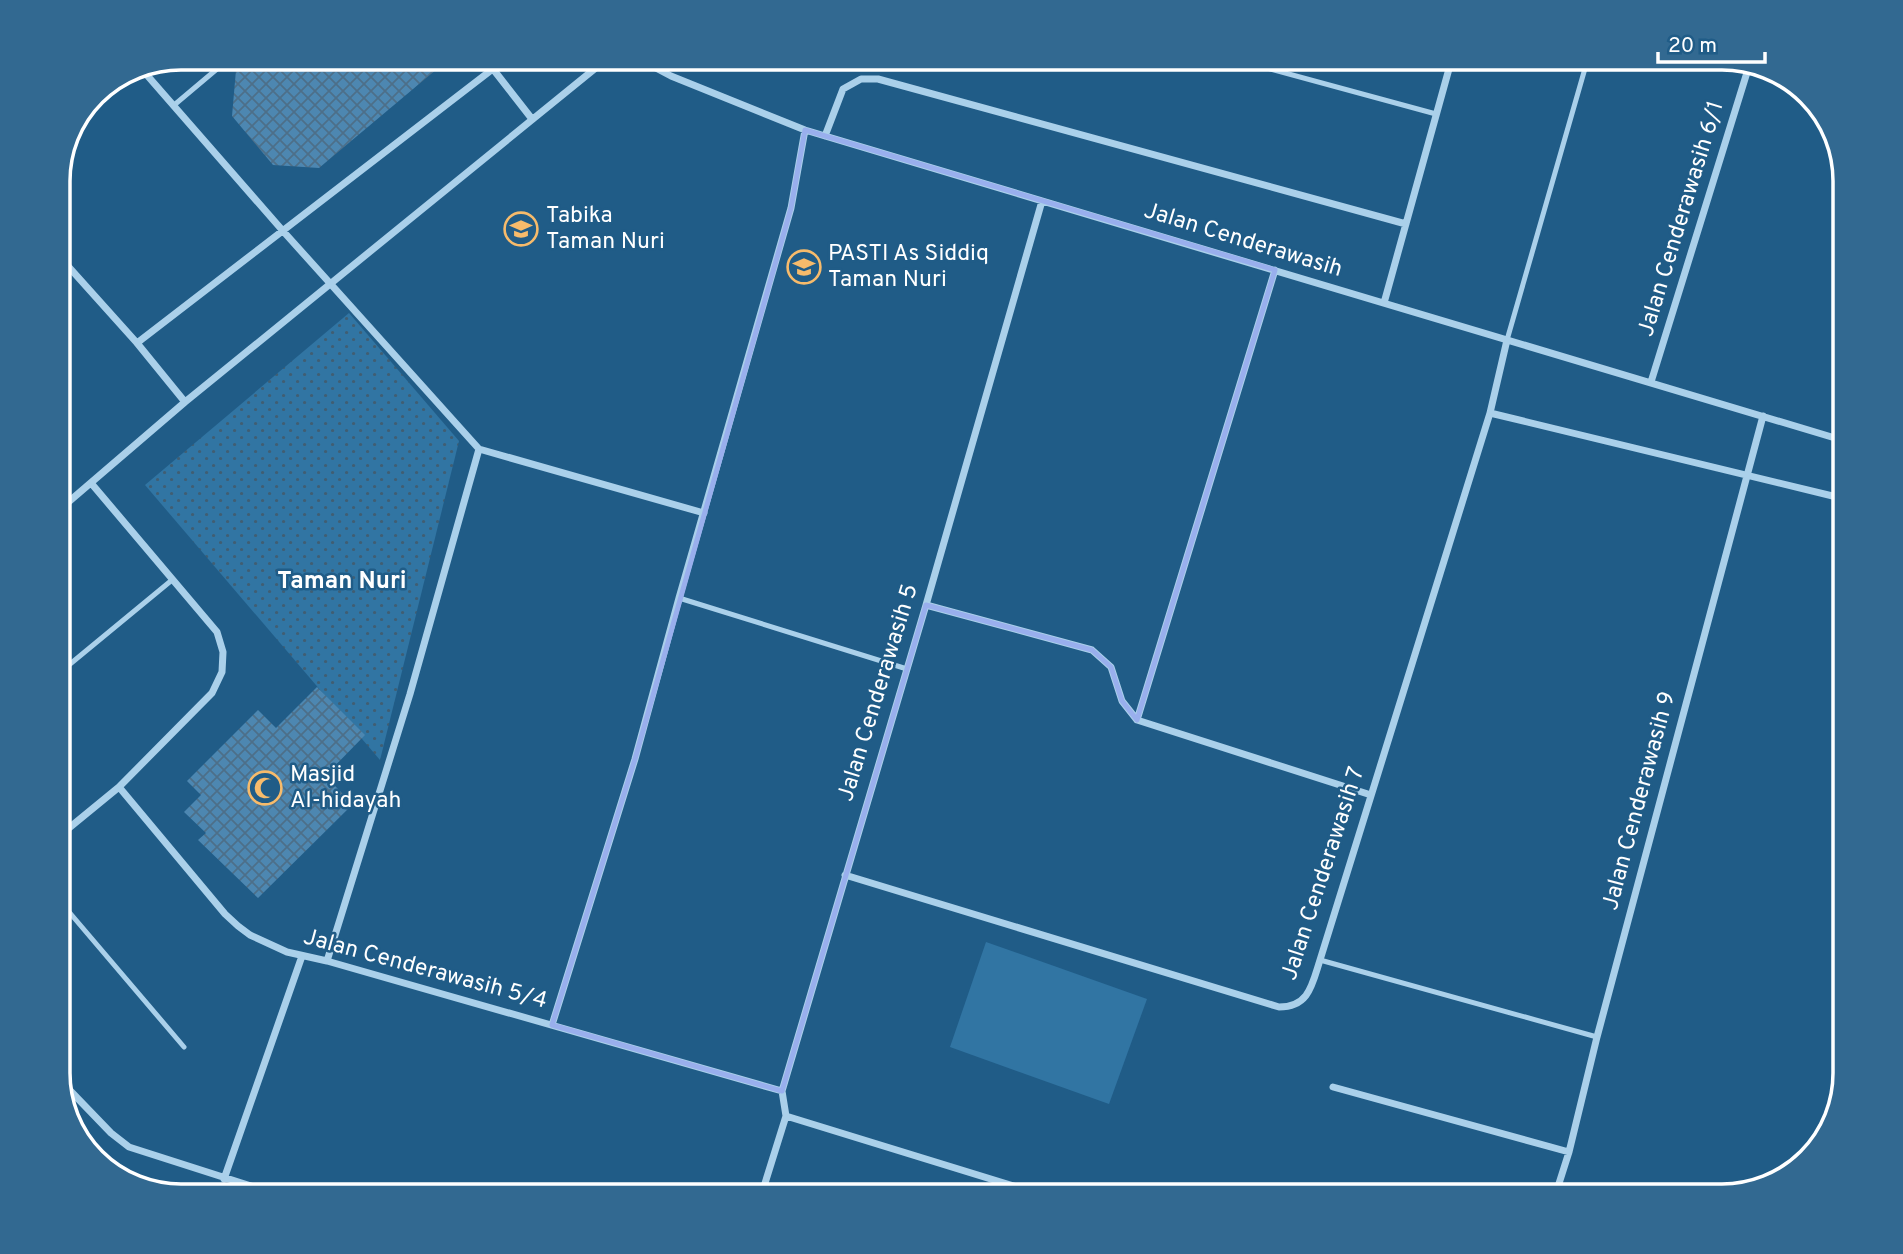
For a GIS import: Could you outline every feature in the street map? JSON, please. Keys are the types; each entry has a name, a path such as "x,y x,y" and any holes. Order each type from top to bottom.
{"street":[{"path":"137,343 492,70"},
{"path":"494,70 532,119"},
{"path":"70,501 185,402 593,70"},
{"name":"Jalan Cenderawasih","path":"660,70 805,130 1833,437"},
{"path":"1384,303 1449,70"},
{"name":"Jalan Cenderawasih 6/1","path":"1651,382 1747,73"},
{"path":"147,76 479,449 704,513"},
{"path":"825,136 843,89 861,79 878,79 1406,224"},
{"path":"552,1026 635,759 791,208 805,130"},
{"name":"Jalan Cenderawasih 5","path":"765,1184 786,1116 782,1091 1042,201"},
{"path":"70,268 137,343 185,402"},
{"path":"1137,720 1275,270"},
{"name":"Jalan Cenderawasih 7","path":"845,875 1279,1007 1293,1007 1303,1000 1311,988 1320,960 1490,413 1507,340"},
{"path":"1490,413 1833,496"},
{"name":"Jalan Cenderawasih 9","path":"1559,1184 1763,416"},
{"path":"327,961 410,694 479,449"},
{"path":"70,827 119,787 212,693 222,672 223,652 217,632 91,483"},
{"path":"926,605 1093,650 1111,667 1122,701 1137,720 1371,794"},
{"name":"Jalan Cenderawasih 5/4","path":"119,787 225,914 238,926 269,945 782,1091"},
{"path":"224,1179 302,956"},
{"path":"1333,1087 1569,1152"},
{"path":"72,1093 111,1133 129,1147 241,1184"},
{"path":"786,1116 1007,1184"}],"lane":[{"path":"173,106 216,70"},
{"path":"1274,70 1436,114"},
{"path":"1507,340 1585,70"},
{"path":"70,664 172,580"},
{"path":"679,598 907,669"},
{"path":"70,913 184,1047"},
{"path":"1320,960 1597,1037"}],"highlighted area":[{"path":"805,130 1275,270 1137,720 1122,701 1111,667 1092,650 926,605 782,1091 552,1025 635,759 791,208"}],"shaded area":[{"path":"349,313 459,441 380,760 145,485"},
{"path":"986,942 1147,999 1109,1104 950,1047"}],"building":[{"path":"236,70 436,70 319,168 273,165 232,116"},
{"name":"Masjid Al-hidayah","path":"317,687 365,735 325,776 353,804 258,898 198,840 206,833 184,812 201,795 187,781 258,710 276,728"}],"place":[{"name":"Tabika Taman Nuri","path":"521,229"},
{"name":"PASTI As Siddiq Taman Nuri","path":"804,267"},
{"name":"Masjid Al-hidayah","path":"265,788"}],"district":[{"name":"Taman Nuri","path":"342,582"}]}
